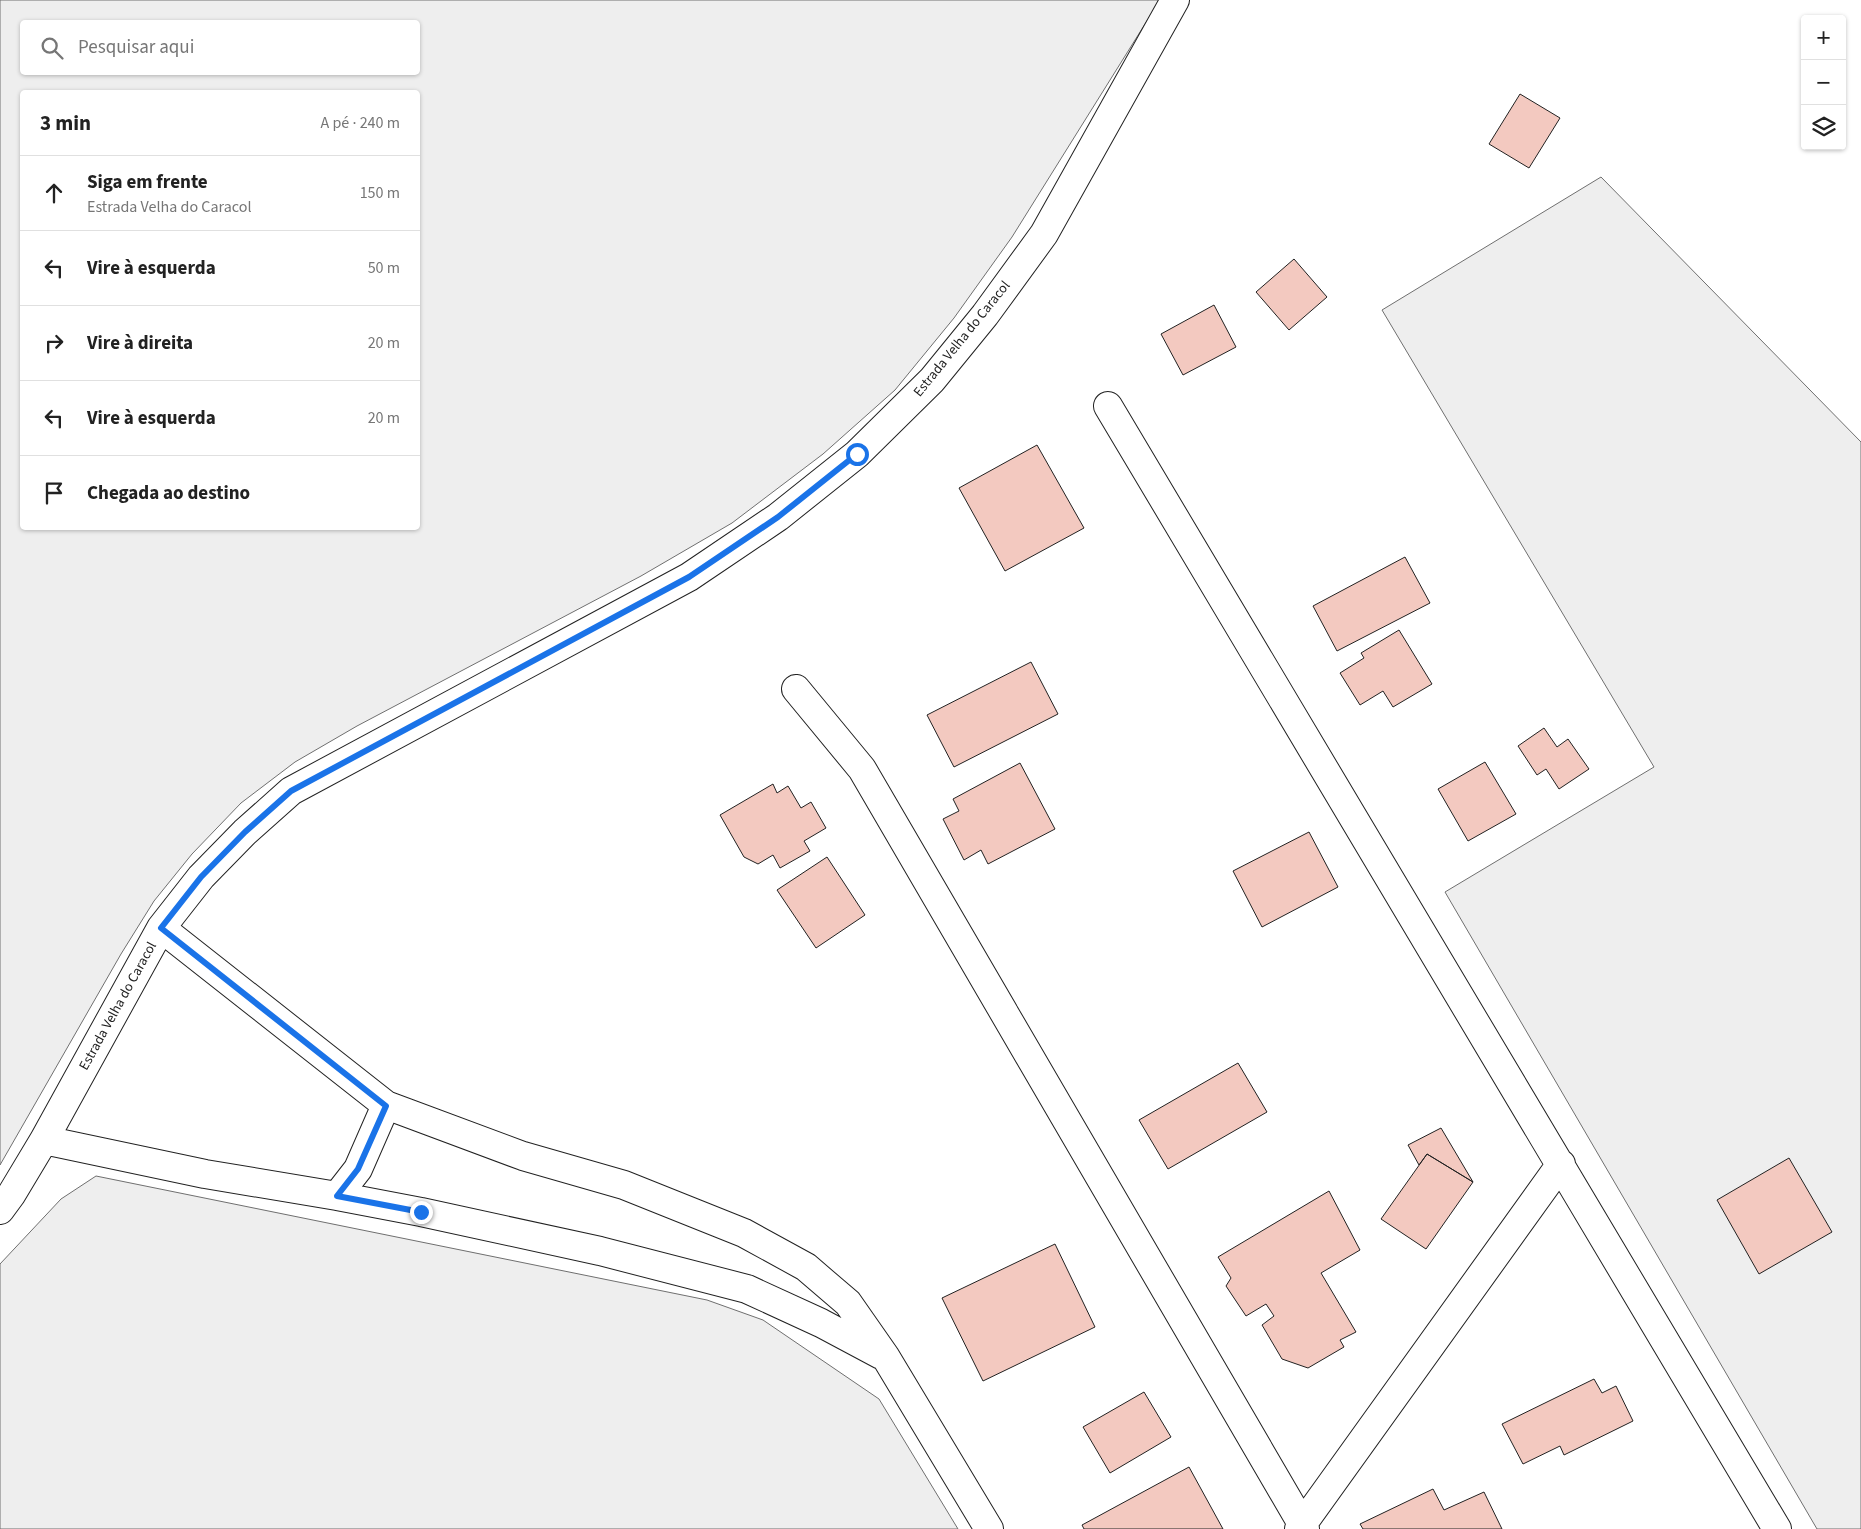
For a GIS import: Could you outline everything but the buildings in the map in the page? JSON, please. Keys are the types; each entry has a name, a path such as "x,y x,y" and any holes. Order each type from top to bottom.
{"street":[{"name":"Estrada Velha do Caracol","path":"0,1210 44,1140 161,928 201,877 245,832 291,791 689,577 778,517 857,454 932,380 985,315 1044,234 1175,0"},
{"path":"1108,406 1777,1529"},
{"path":"796,689 862,769 1302,1528 1561,1164"},
{"path":"161,928 386,1106 523,1156 624,1185 744,1233 806,1267 848,1303 885,1356 989,1529"},
{"path":"337,1196 358,1169 386,1106"},
{"path":"44,1140 205,1174 337,1196 600,1251 748,1289 821,1323 885,1356"}],"shaded area":[{"path":"0,0 1160,0 1012,237 954,318 895,390 823,454 732,523 641,576 357,726 295,762 241,803 192,854 154,901 121,954 0,1165"},
{"path":"1601,177 1861,442 1861,1529 1817,1529 1445,892 1654,767 1382,310"},
{"path":"96,1176 707,1300 763,1320 879,1399 958,1529 0,1529 0,1264 61,1199"}],"route":[{"path":"421,1212 337,1196 358,1169 386,1106 161,928 201,877 245,832 291,791 689,577 778,517 857,454"}]}
